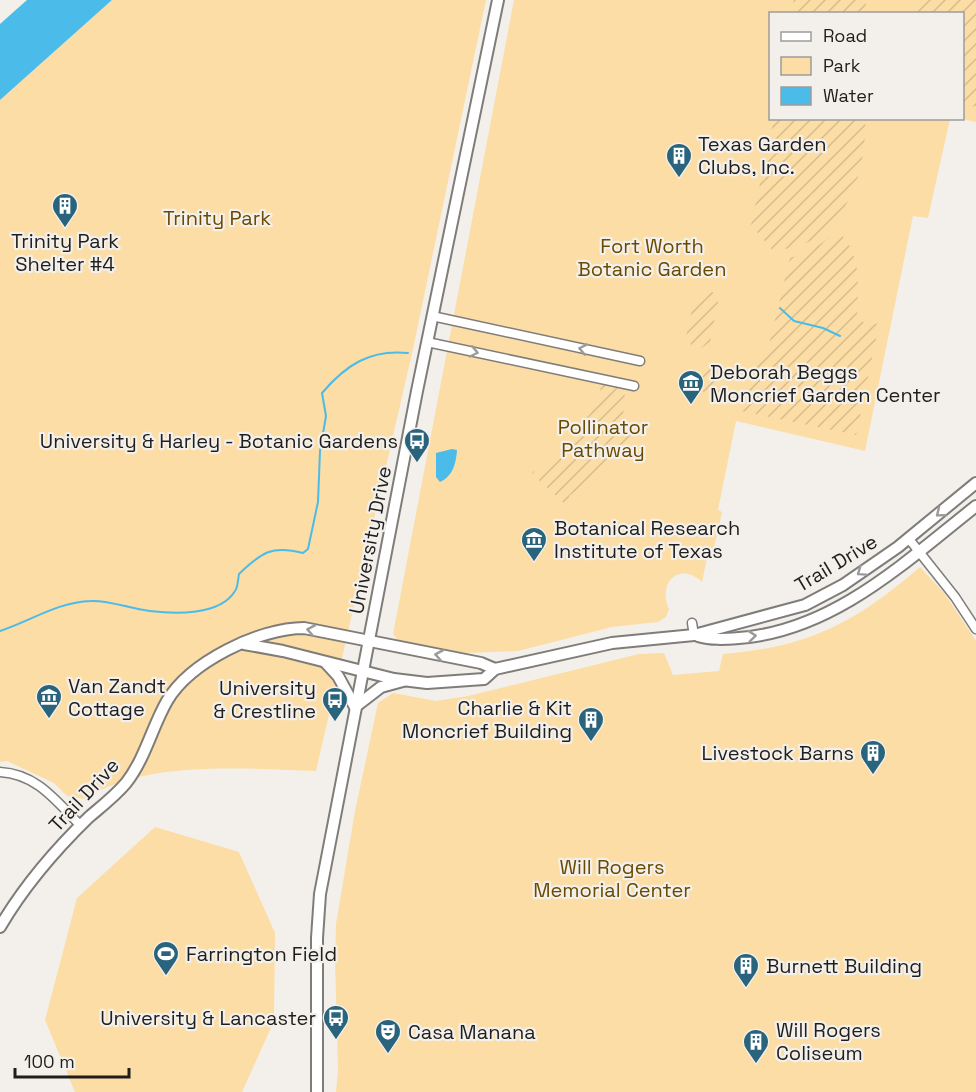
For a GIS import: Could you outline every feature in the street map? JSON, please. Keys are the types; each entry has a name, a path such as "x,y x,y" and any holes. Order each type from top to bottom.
{"street":[{"name":"University Drive","path":"317,1092 317,938 320,894 432,316 498,0"},
{"path":"432,316 640,361"},
{"path":"427,342 634,386"},
{"name":"Trail Drive","path":"243,644 264,646 403,681 427,683 484,679 495,669 612,643 694,635 805,605 843,585 909,538 976,483"},
{"name":"Trail Drive","path":"694,635 728,639 758,636 797,626 858,596 976,506"},
{"path":"909,538 955,597 976,629"},
{"path":"692,623 694,635"},
{"name":"Trail Drive","path":"0,927 19,895 81,826 127,782 168,700 180,682 198,666 222,652 288,628 304,628 368,643 480,663 495,669"},
{"path":"326,663 338,676 355,707 381,687 403,681"},
{"path":"0,772 24,776 35,781 81,826"}],"green space":[{"name":"Trinity Park","path":"112,0 486,0 413,349 316,771 229,768 166,772 136,777 109,786 86,799 67,796 54,783 7,761 0,762 0,100"},
{"name":"Fort Worth Botanic Garden","path":"514,0 976,0 976,122 964,119 964,12 769,12 769,120 950,120 928,218 913,216 865,451 736,421 718,510 722,512 714,548 707,558 702,582 685,574 678,574 672,578 666,591 669,609 666,617 658,622 612,627 518,651 466,653 399,642 393,634"},
{"path":"794,0 865,0 867,12 790,12"},
{"path":"929,0 976,0 976,107 964,103 964,12 908,12"},
{"path":"774,120 865,120 863,156 852,192 833,223 820,235 792,248 772,250 751,225"},
{"path":"837,230 852,250 855,261 858,284 857,321 879,324 856,435 741,411 756,364 768,349 790,258 816,247"},
{"path":"703,290 713,292 718,302 710,342 701,348 691,345 686,337 695,296"},
{"path":"720,363 726,364 719,395 696,390 701,365 719,367"},
{"name":"Pollinator Pathway","path":"602,382 625,390 623,417 635,446 569,496 571,500 564,503 532,474 533,471 538,475 590,414 598,401"},
{"name":"Will Rogers Memorial Center","path":"920,567 945,594 976,641 976,1092 336,1092 338,1069 336,924 355,811 378,703 393,693 436,701 468,696 639,654 664,653 673,675 719,671 723,654 781,645 807,638 830,628 874,603"},
{"name":"Farrington Field","path":"155,827 239,852 275,933 274,1021 242,1092 75,1092 45,1020 77,898"}],"water":[{"path":"27,0 112,0 0,100 0,24"},
{"path":"457,450 455,464 451,473 440,482 436,477 436,453"}],"waterway":[{"path":"780,308 794,321 823,328 840,336"},
{"path":"0,631 55,608 79,602 105,602 171,613 208,609 228,599 236,589 239,574 254,560 275,550 303,553 308,549 318,502 320,451 326,416 322,393 340,374 360,361 382,354 408,353"}],"place":[{"name":"Texas Garden Clubs, Inc.","path":"679,179"},
{"name":"Trinity Park Shelter #4","path":"65,229"},
{"name":"Deborah Beggs Moncrief Garden Center","path":"691,406"},
{"name":"University & Harley - Botanic Gardens","path":"417,464"},
{"name":"Botanical Research Institute of Texas","path":"534,563"},
{"name":"Van Zandt Cottage","path":"49,720"},
{"name":"University & Crestline","path":"335,723"},
{"name":"Charlie & Kit Moncrief Building","path":"591,743"},
{"name":"Livestock Barns","path":"873,776"},
{"name":"Farrington Field","path":"166,977"},
{"name":"Burnett Building","path":"746,989"},
{"name":"University & Lancaster","path":"336,1041"},
{"name":"Casa Manana","path":"388,1055"},
{"name":"Will Rogers Coliseum","path":"756,1065"}]}
